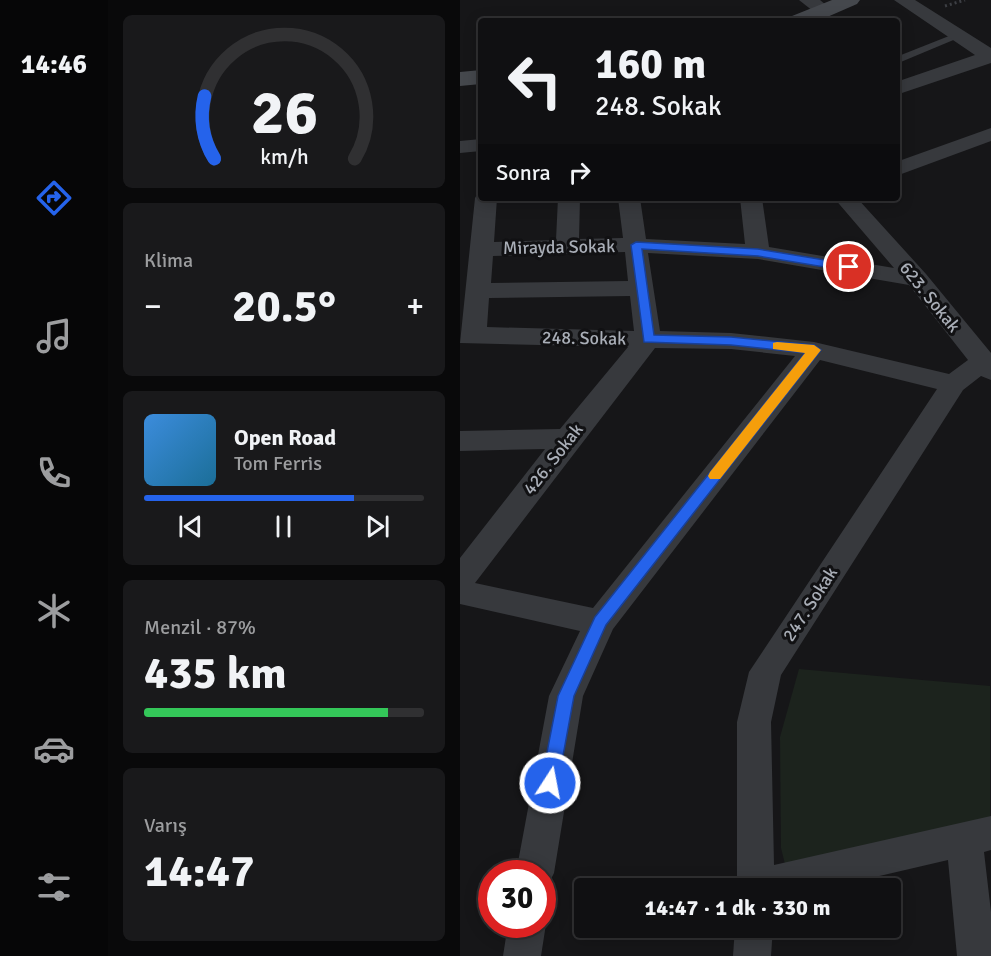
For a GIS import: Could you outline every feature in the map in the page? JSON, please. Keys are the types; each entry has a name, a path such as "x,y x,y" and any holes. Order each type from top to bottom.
{"street":[{"path":"803,18 816,6 850,0"},
{"path":"903,0 958,36 988,52"},
{"path":"900,87 988,52"},
{"path":"460,79 478,77"},
{"path":"900,168 991,134"},
{"path":"460,147 478,145"},
{"path":"467,335 478,291 486,201"},
{"path":"567,247 569,201"},
{"path":"629,201 649,339"},
{"path":"751,201 758,252"},
{"name":"623. Sokak","path":"848,201 917,279 987,366"},
{"name":"Mirayda Sokak","path":"482,249 636,245 758,252 917,279"},
{"path":"478,291 642,288"},
{"name":"248. Sokak","path":"467,335 731,341 814,350 954,384"},
{"name":"426. Sokak","path":"460,580 568,439 649,339"},
{"path":"537,860 566,696 600,622 814,350"},
{"name":"247. Sokak","path":"756,878 754,722 765,672 954,384 987,366"},
{"path":"460,441 568,439"},
{"path":"460,592 600,622"},
{"path":"795,878 977,836 976,956"},
{"path":"522,956 525,938"},
{"path":"752,956 753,938"}],"lane":[{"path":"900,59 958,36"}],"shaded area":[{"path":"799,669 990,686 990,828 786,868 781,848 780,737"}],"slow traffic":[{"path":"715,476 814,350 777,346"}],"route":[{"path":"550,783 566,696 600,622 814,350 731,341 649,339 636,245 758,252 849,267"}]}
